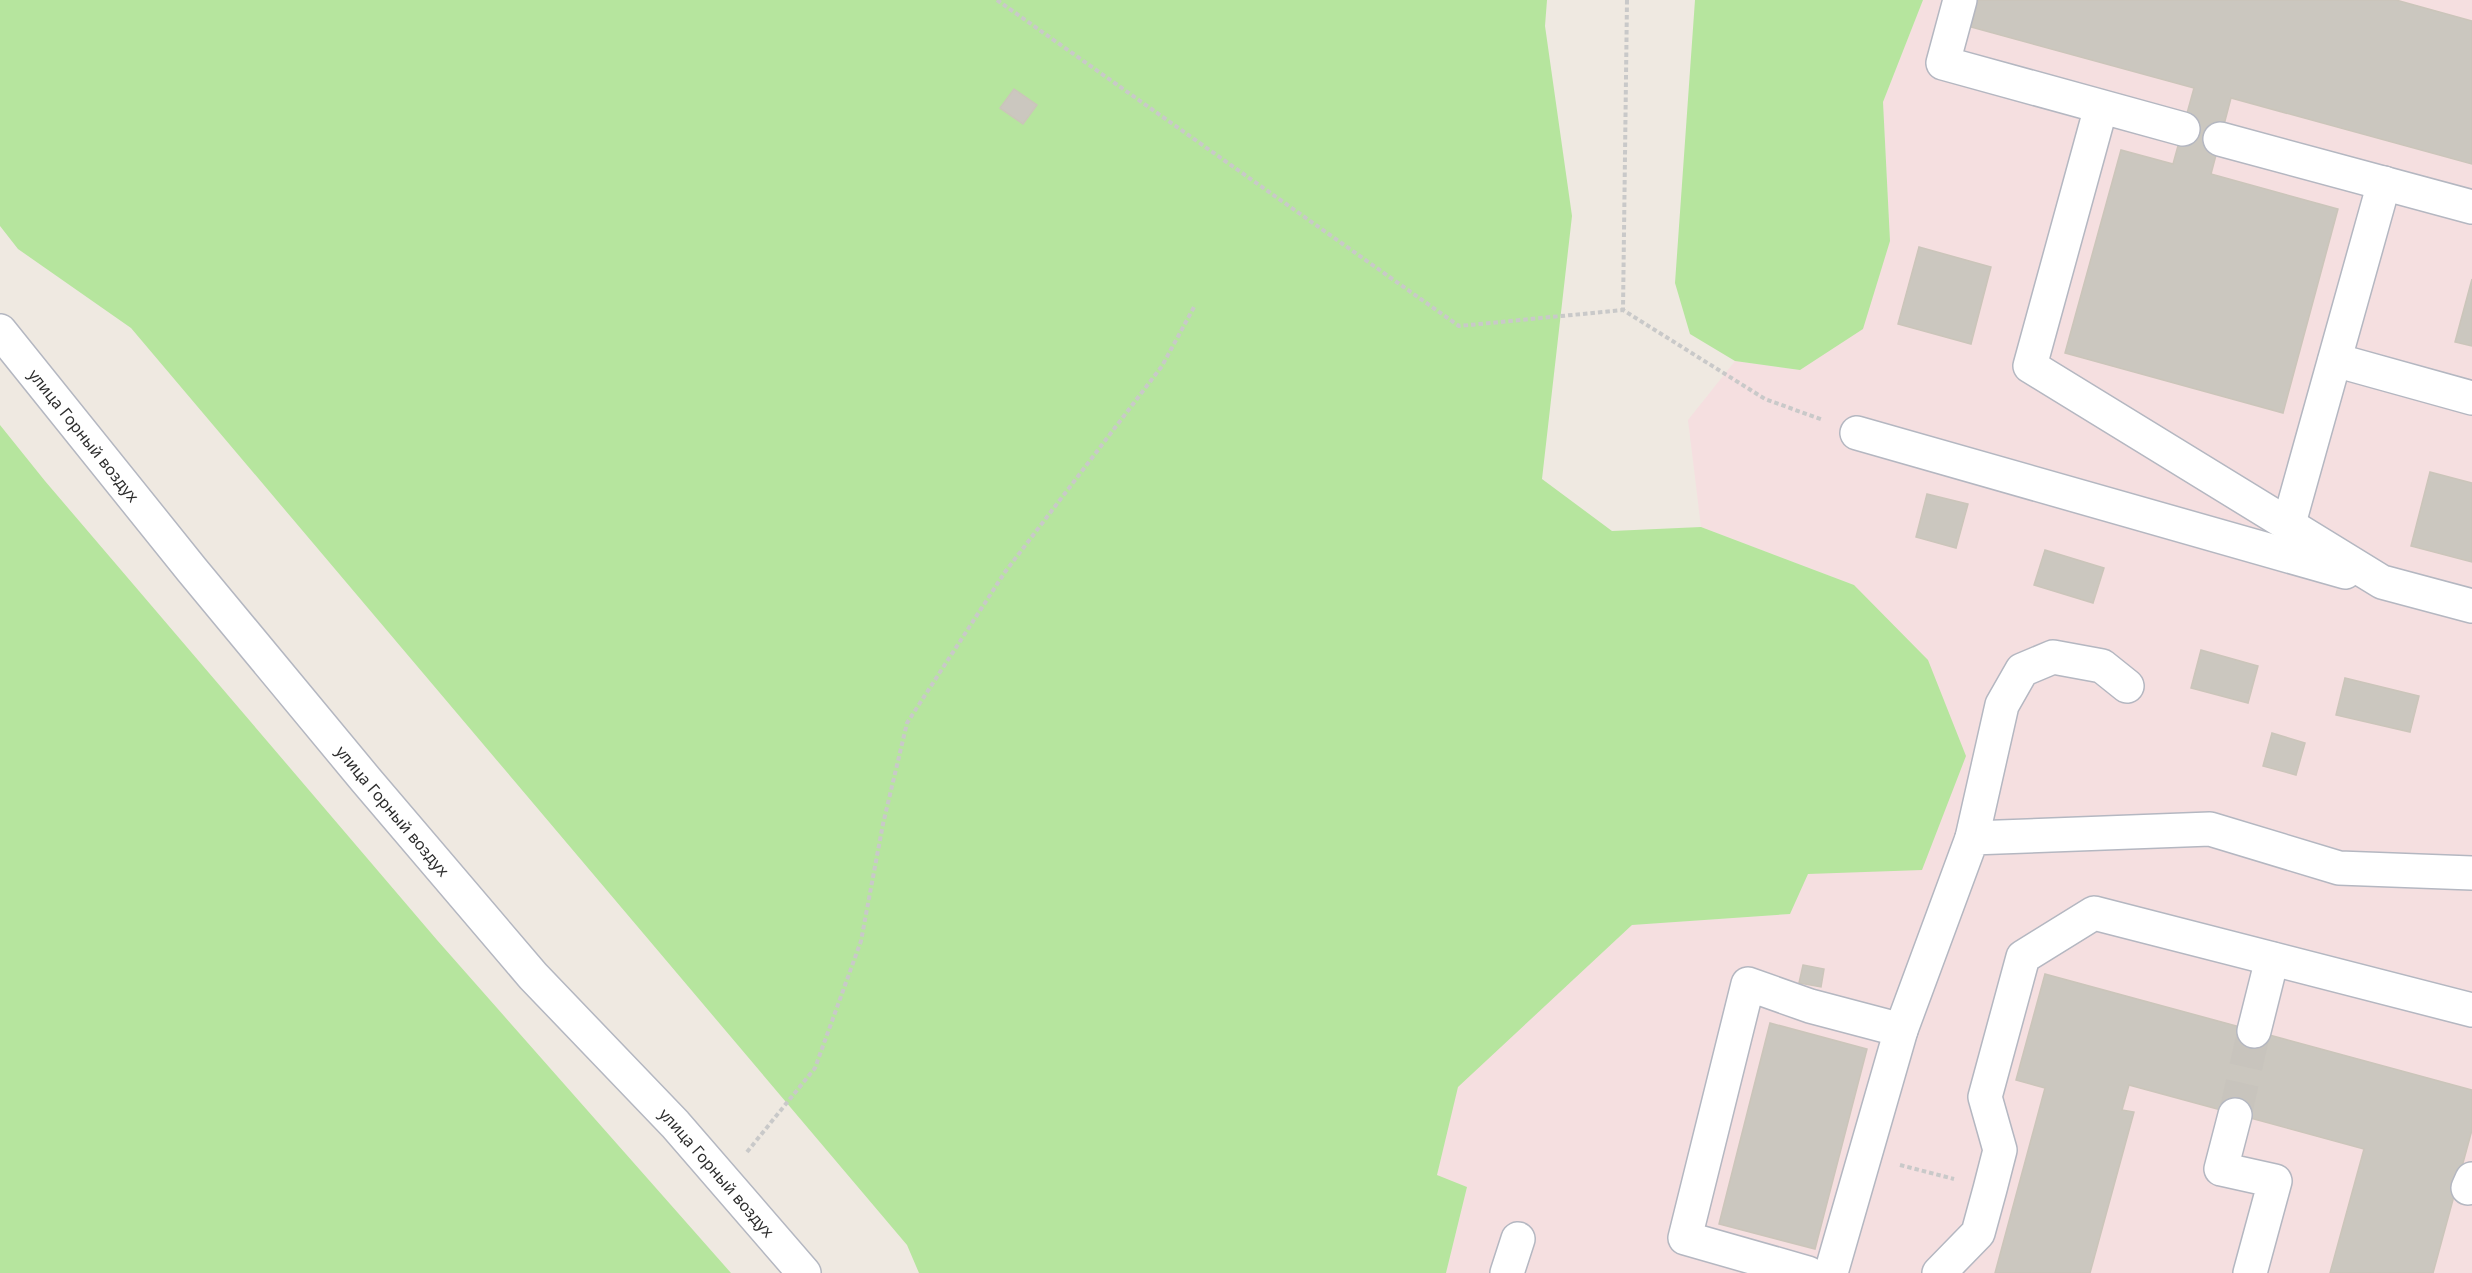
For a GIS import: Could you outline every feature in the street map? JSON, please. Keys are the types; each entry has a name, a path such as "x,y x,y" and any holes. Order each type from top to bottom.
{"street":[{"path":"1960,0 1943,63 2183,129"},
{"path":"2101,107 2030,366 2382,582"},
{"path":"2220,139 2472,207"},
{"path":"2289,523 2384,183"},
{"name":"улица Горный воздух","path":"0,331 207,588 366,780 518,958 675,1124 804,1273"},
{"path":"2336,360 2472,398"},
{"path":"1857,433 2472,606"},
{"path":"1831,1273 1901,1030 1972,838 2002,705 2022,670 2053,657 2102,666 2127,686"},
{"path":"1972,838 2210,829 2339,868 2472,873"},
{"path":"1939,1273 1978,1233 1990,1189 2000,1150 1985,1097 2023,957 2094,913 2472,1010"},
{"path":"2254,1031 2272,959"},
{"path":"1808,1273 1685,1238 1748,984 1810,1006 1901,1030"},
{"path":"2235,1115 2221,1169 2275,1181 2250,1273"},
{"path":"1507,1273 1518,1239"}],"path":[{"path":"997,0 1459,327 1623,310 1765,399 1857,433"},
{"path":"1623,310 1627,0"},
{"path":"724,1180 815,1068 861,940 883,824 907,723 1005,572 1162,366 1194,307"},
{"path":"1865,1156 1990,1189"}],"shaded area":[{"path":"1923,0 2472,0 2472,1273 1446,1273 1467,1187 1437,1176 1457,1087 1632,925 1790,914 1854,585 1701,527 1688,420 1735,361 1800,370 1890,241 1883,102"}],"green space":[{"path":"0,0 1547,0 1545,26 1572,216 1542,479 1612,531 1701,527 1854,585 1928,660 1966,756 1922,870 1808,874 1790,914 1632,925 1458,1087 1437,1175 1467,1187 1446,1273 919,1273 907,1245 131,328 18,249 0,226"},
{"path":"1695,0 1923,0 1883,102 1890,241 1863,329 1800,370 1735,361 1690,334 1675,283"},
{"path":"0,425 45,481 437,940 731,1273 0,1273"}],"building":[{"path":"1978,0 2396,0 2472,21 2472,164 2231,98 2211,174 2338,209 2283,413 2065,353 2121,150 2173,164 2194,88 1971,27"},
{"path":"1014,89 1037,105 1023,124 1000,108"},
{"path":"1919,247 1991,267 1971,344 1898,324"},
{"path":"2472,279 2472,346 2455,342"},
{"path":"2430,472 2472,483 2472,562 2411,546"},
{"path":"1927,494 1968,504 1956,548 1916,537"},
{"path":"2045,550 2104,568 2093,603 2034,585"},
{"path":"2201,650 2258,666 2248,703 2191,688"},
{"path":"2345,678 2419,696 2410,732 2336,715"},
{"path":"2272,733 2305,743 2296,775 2263,766"},
{"path":"1803,965 1824,969 1821,987 1799,983"},
{"path":"2045,974 2472,1090 2472,1130 2433,1273 2330,1273 2364,1149 2129,1085 2122,1110 2134,1112 2090,1273 1995,1273 2045,1088 2016,1080"},
{"path":"1770,1023 1867,1049 1815,1249 1719,1224"}],"tunnel":[{"path":"2235,1115 2254,1031"}]}
